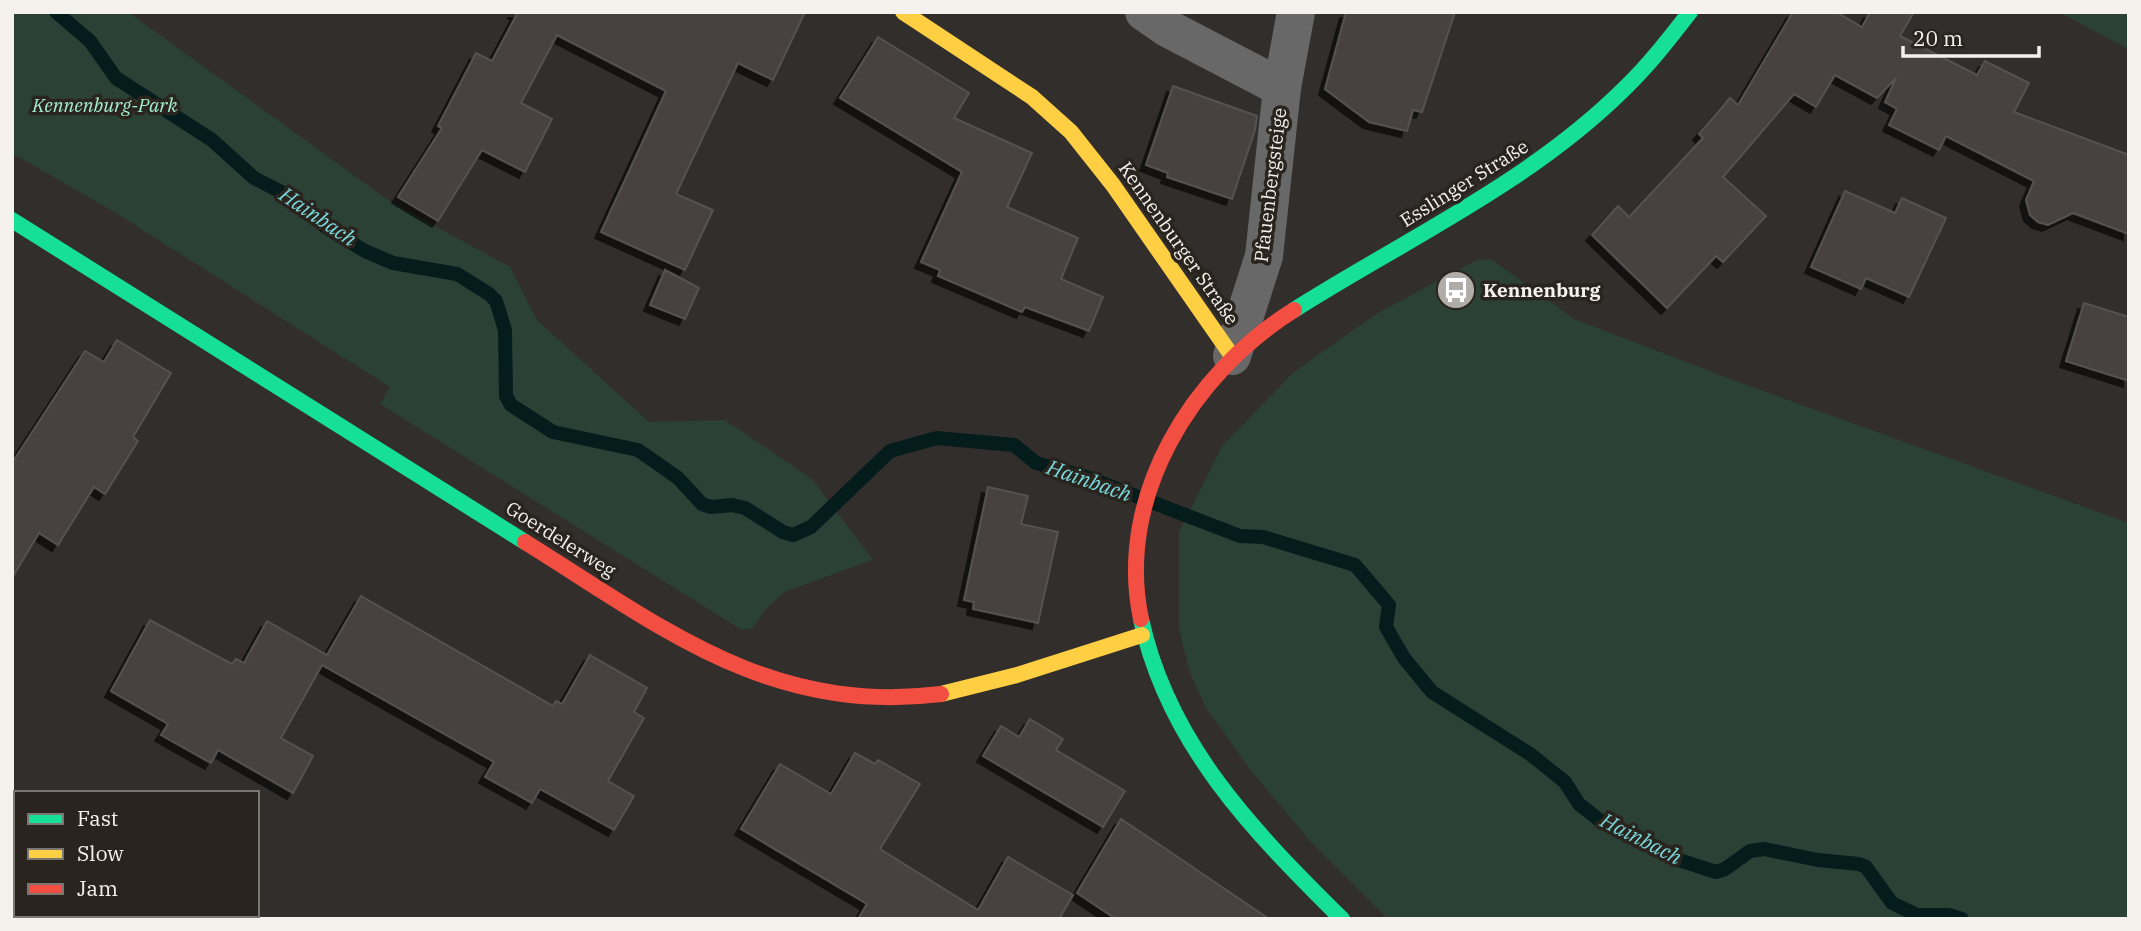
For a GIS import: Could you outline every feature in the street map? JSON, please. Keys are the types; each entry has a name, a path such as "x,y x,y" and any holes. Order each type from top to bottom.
{"street":[{"name":"Kennenburger Straße","path":"902,12 1032,97 1071,132 1113,185 1232,356 1210,380 1176,427 1151,485 1139,523 1134,561 1142,635 1154,674 1188,741 1224,791 1262,836 1342,919"},
{"path":"1144,12 1167,28 1282,89"},
{"name":"Pfauenbergsteige","path":"1232,356 1264,256 1282,89 1296,12"},
{"name":"Esslinger Straße","path":"1232,356 1281,318 1464,210 1556,150 1642,72 1690,12"},
{"name":"Goerdelerweg","path":"12,220 653,621 741,670 784,684 826,691 910,696 940,694 1063,661 1142,635"}],"green space":[{"name":"Kennenburg-Park","path":"12,12 128,12 388,200 510,267 537,320 649,422 725,420 812,479 873,560 784,592 765,610 753,628 742,630 380,404 390,387 116,213 12,153"},
{"path":"2059,12 2129,12 2129,49 2128,49"},
{"path":"1491,259 1574,319 1741,383 2129,523 2129,919 1388,919 1311,842 1252,772 1206,708 1189,670 1179,628 1179,532 1222,446 1294,372 1376,314 1477,260"}],"building":[{"path":"513,12 805,12 773,80 738,63 676,194 713,210 685,270 601,232 666,91 557,35 521,103 552,119 525,172 482,150 438,221 398,197 442,128 438,126 476,53 492,61 517,14"},
{"path":"1346,12 1455,12 1422,112 1413,110 1407,131 1369,122 1325,89"},
{"path":"1793,12 1836,12 1862,27 1870,12 1914,12 1900,36 1977,75 1985,61 2029,83 2014,112 2129,155 2129,234 2073,213 2048,225 2038,222 2030,215 2026,200 2034,181 1946,136 1939,150 1889,125 1897,109 1885,102 1896,78 1877,98 1835,75 1816,107 1794,94 1723,177 1766,216 1723,262 1716,256 1667,308 1592,235 1618,206 1629,217 1703,138 1699,134 1730,98 1738,105"},
{"path":"878,37 969,93 954,118 1032,153 1007,207 1078,238 1061,279 1103,297 1089,331 1025,307 1022,312 938,276 940,270 921,262 962,172 840,98"},
{"path":"1173,86 1257,116 1255,130 1232,199 1167,177 1168,173 1146,165"},
{"path":"1845,191 1895,213 1902,198 1946,218 1909,297 1866,278 1861,289 1811,267"},
{"path":"665,270 699,288 685,319 650,305"},
{"path":"2084,303 2129,317 2129,381 2066,361"},
{"path":"117,340 171,373 133,437 138,441 105,494 94,487 58,545 39,533 12,578 12,463 85,351 104,362"},
{"path":"988,487 1028,496 1021,524 1058,532 1038,623 973,609 974,602 964,600"},
{"path":"361,596 553,706 556,701 562,704 590,655 647,688 634,712 644,718 608,781 634,796 614,830 540,789 532,803 485,777 494,762 322,665 281,738 313,756 293,793 218,750 211,763 161,735 168,724 111,691 150,620 232,664 236,659 244,663 267,621 327,655"},
{"path":"1030,719 1063,739 1056,750 1125,791 1103,827 983,756 1001,726 1019,737"},
{"path":"855,753 875,764 878,760 920,784 880,849 978,910 1008,857 1073,895 1059,919 858,919 867,904 741,829 780,764 831,794"},
{"path":"1121,819 1269,919 1116,919 1077,893"}],"waterway":[{"name":"Hainbach","path":"56,12 90,41 116,78 212,140 254,178 287,195 327,228 365,251 393,263 457,274 489,294 496,301 505,330 506,396 511,405 553,432 638,450 678,478 702,504 711,507 732,505 745,508 783,532 793,535 811,527 890,451 937,438 1014,445 1036,463 1089,478 1240,536 1263,537 1355,565 1389,605 1386,627 1404,658 1432,692 1530,754 1565,782 1579,804 1603,823 1634,835 1679,860 1716,872 1725,869 1750,851 1764,849 1818,860 1859,864 1866,867 1892,903 1917,915 1949,915 1962,919"}],"traffic: fast":[{"path":"1294,310 1465,208 1548,153 1587,123 1633,80 1690,12"},
{"path":"12,220 525,542"},
{"path":"1141,619 1154,664 1171,706 1193,746 1246,818 1342,919"}],"traffic: slow":[{"path":"903,12 1032,97 1071,132 1113,185 1232,356"},
{"path":"941,694 1017,675 1142,635"}],"traffic: jam":[{"path":"1141,619 1136,573 1140,528 1151,484 1170,442 1194,403 1224,368 1257,336 1294,310"},
{"path":"525,542 671,633 720,658 770,678 823,691 879,697 941,694"}],"place":[{"name":"Kennenburg","path":"1456,290"}]}
